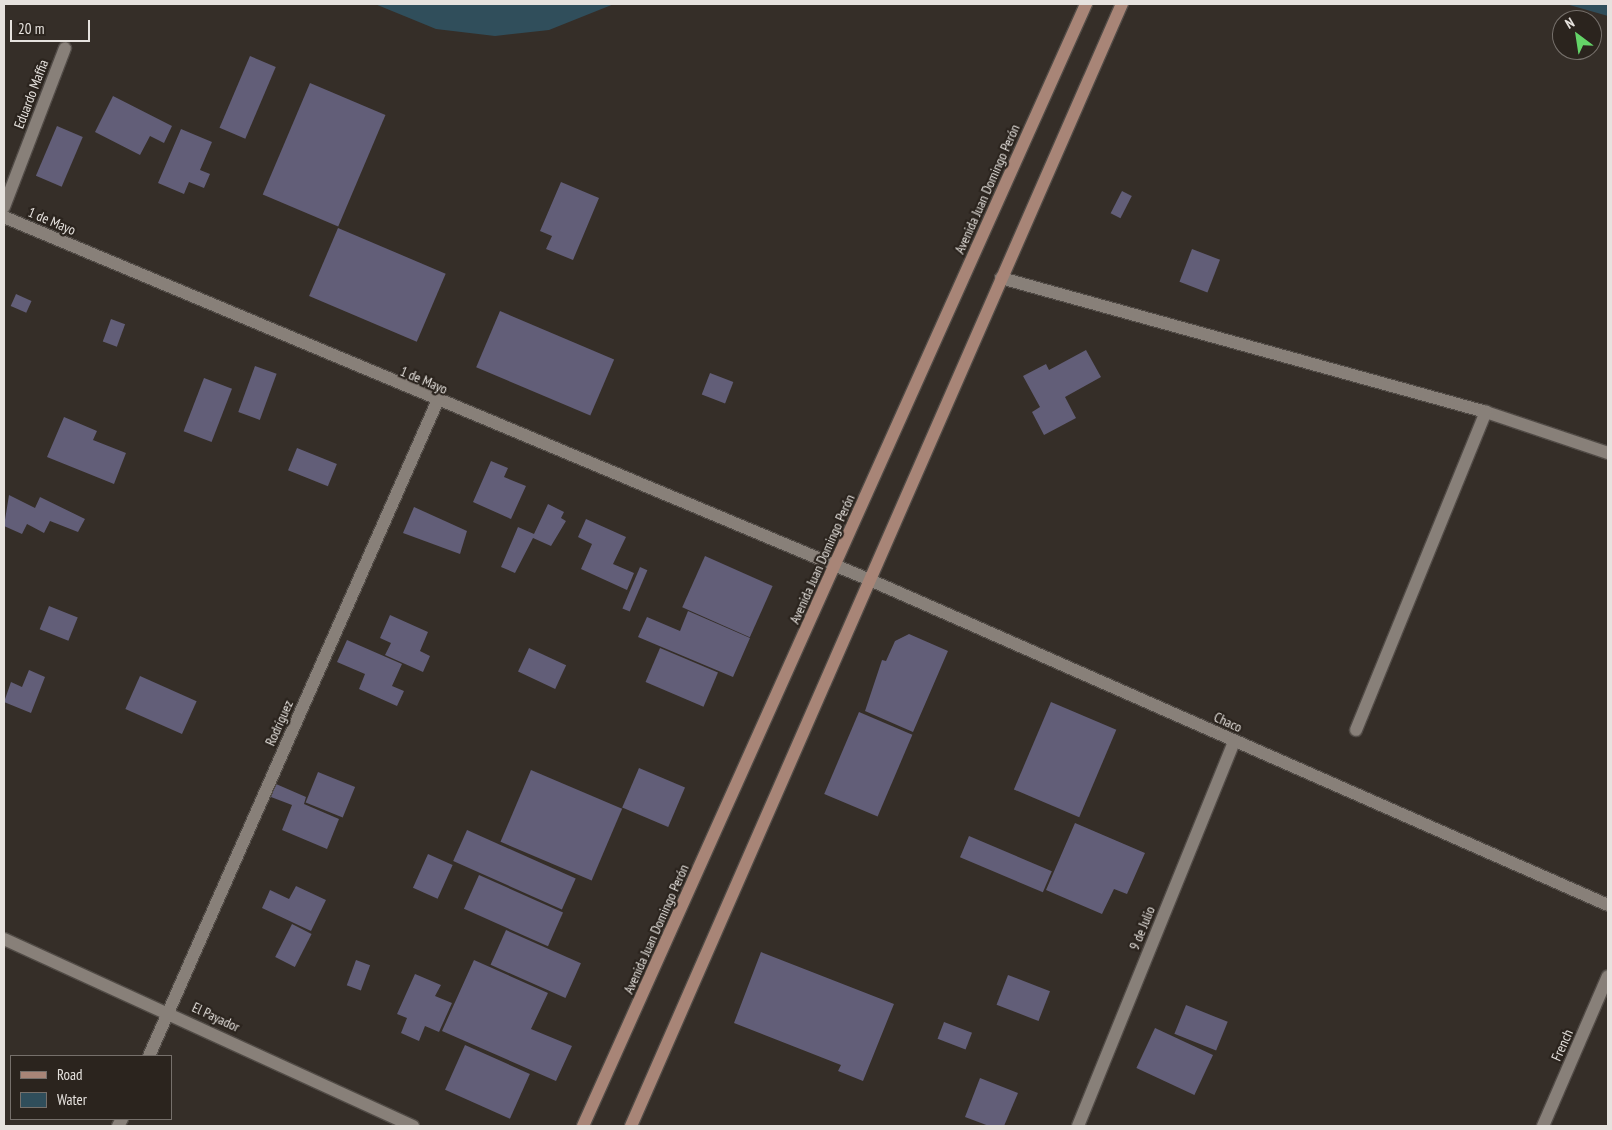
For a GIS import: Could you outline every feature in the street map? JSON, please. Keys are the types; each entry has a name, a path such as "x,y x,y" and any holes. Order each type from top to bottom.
{"main road":[{"name":"Avenida Juan Domingo Perón","path":"583,1126 1086,4"},
{"path":"631,1126 1122,4"}],"street":[{"name":"Eduardo Maffia","path":"4,206 65,48"},
{"name":"1 de Mayo","path":"4,217 437,402 835,566"},
{"path":"1001,278 1486,412 1608,453"},
{"name":"Rodríguez","path":"149,1055 437,402"},
{"path":"1356,730 1486,412"},
{"name":"Chaco","path":"835,566 1608,905"},
{"name":"9 de Julio","path":"1078,1126 1234,741"},
{"name":"El Payador","path":"4,940 168,1012 413,1126"},
{"name":"French","path":"1543,1126 1608,976"}],"water":[{"path":"375,4 614,4 549,30 495,36 436,29"},
{"path":"1566,4 1608,4 1608,16 1602,14 1602,10 1587,10"}],"building":[{"path":"250,56 276,67 245,139 220,128"},
{"path":"310,83 385,115 338,226 263,194"},
{"path":"113,96 172,126 164,143 150,136 140,155 95,132"},
{"path":"57,126 83,137 62,187 36,176"},
{"path":"181,129 212,142 200,170 210,174 204,188 189,182 184,194 158,183"},
{"path":"561,182 599,198 573,260 546,249 552,236 540,231"},
{"path":"1122,191 1132,196 1120,218 1111,213"},
{"path":"338,228 446,274 417,342 309,296"},
{"path":"1192,249 1220,260 1207,292 1179,282"},
{"path":"16,294 32,301 26,313 11,306"},
{"path":"500,311 614,359 590,416 476,367"},
{"path":"111,319 125,324 117,347 103,342"},
{"path":"1086,350 1101,377 1065,397 1076,418 1044,435 1032,412 1040,407 1023,376 1046,364 1049,370"},
{"path":"255,366 277,374 260,420 238,412"},
{"path":"710,373 733,382 725,403 702,394"},
{"path":"204,378 232,389 212,442 184,431"},
{"path":"64,417 97,431 93,440 126,453 114,484 47,457"},
{"path":"297,448 337,464 328,486 288,470"},
{"path":"491,461 508,468 504,477 526,486 511,519 473,502"},
{"path":"9,495 35,508 40,497 85,519 78,532 50,521 44,533 27,524 22,534 4,526"},
{"path":"548,504 564,512 561,518 566,521 551,546 533,538 515,573 501,567 518,527 534,534"},
{"path":"414,507 467,531 460,554 403,533"},
{"path":"586,519 626,537 613,564 634,573 627,590 581,569 592,544 578,537"},
{"path":"705,556 773,586 750,637 682,607"},
{"path":"640,567 647,570 630,612 622,608"},
{"path":"49,606 78,618 68,641 40,629"},
{"path":"688,611 750,638 733,677 638,637 647,617 680,631"},
{"path":"390,615 428,632 420,651 430,656 423,672 385,655 391,643 380,638"},
{"path":"909,634 948,651 913,732 865,711 882,660 886,661 895,641"},
{"path":"347,640 402,664 392,686 404,691 397,706 359,689 365,674 337,662"},
{"path":"529,648 566,665 555,689 518,672"},
{"path":"660,648 718,673 704,707 646,682"},
{"path":"29,670 45,677 31,713 4,702 11,682 22,687"},
{"path":"140,676 197,701 182,734 125,709"},
{"path":"1051,702 1116,730 1079,817 1014,789"},
{"path":"859,712 912,735 878,817 824,794"},
{"path":"639,768 685,788 668,827 622,808"},
{"path":"531,770 622,809 592,880 501,842"},
{"path":"318,772 355,787 343,818 306,803"},
{"path":"276,784 306,797 304,804 339,819 327,849 282,830 292,805 271,797"},
{"path":"1075,823 1145,853 1127,894 1114,889 1102,914 1046,890"},
{"path":"467,830 576,878 562,909 453,861"},
{"path":"969,836 1052,871 1043,892 960,857"},
{"path":"428,854 453,865 438,899 413,888"},
{"path":"479,875 563,912 548,946 464,909"},
{"path":"296,886 326,900 311,931 262,908 270,890 289,899"},
{"path":"292,924 312,934 295,967 275,957"},
{"path":"506,930 581,963 565,998 491,965"},
{"path":"761,952 894,1004 863,1081 838,1071 841,1065 734,1023"},
{"path":"356,960 370,965 361,991 347,985"},
{"path":"474,960 548,993 531,1029 572,1046 556,1081 442,1031"},
{"path":"415,974 441,985 435,996 452,1003 439,1032 425,1026 419,1041 401,1033 407,1018 397,1014"},
{"path":"1008,975 1050,991 1039,1021 997,1005"},
{"path":"1186,1005 1228,1022 1216,1051 1174,1034"},
{"path":"944,1022 972,1033 966,1050 938,1039"},
{"path":"1155,1028 1213,1055 1194,1095 1136,1068"},
{"path":"465,1045 530,1074 510,1119 445,1090"},
{"path":"980,1078 1018,1093 1004,1126 989,1126 965,1117"}]}
